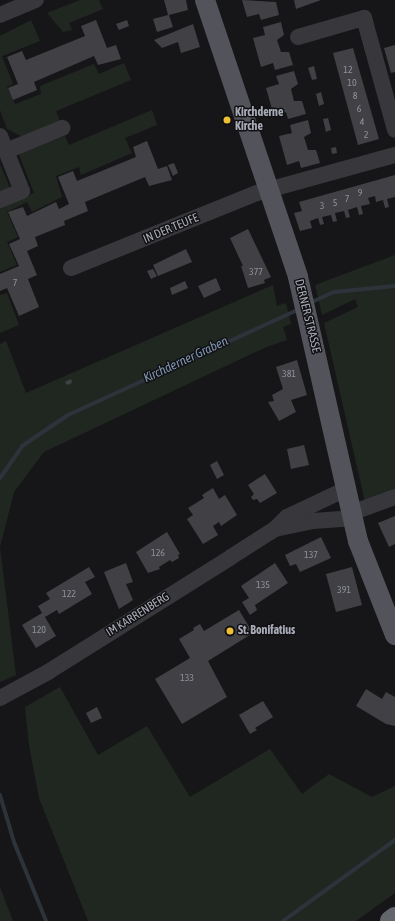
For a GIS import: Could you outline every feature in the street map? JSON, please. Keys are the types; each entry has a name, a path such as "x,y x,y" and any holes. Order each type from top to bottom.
{"highway":[{"path":"391,921 395,918"}],"main road":[{"name":"DERNER STRASSE","path":"206,0 270,189 302,294 358,542 395,635"}],"street":[{"path":"0,15 36,0"},
{"path":"298,37 364,18 395,130"},
{"path":"0,200 22,191 3,144 62,128"},
{"name":"IN DER TEUFE","path":"71,268 270,189 395,155"},
{"name":"IM KARRENBERG","path":"0,698 48,672 275,529 287,517 346,489"},
{"name":"IM KARRENBERG","path":"275,529 313,521 352,516 395,497"}],"shaded area":[{"path":"80,0 99,0 103,9 69,23 72,30 63,32 47,13"},
{"path":"31,20 40,41 2,56 13,84 7,87 15,104 41,94 40,86 94,64 99,74 124,63 131,80 56,111 60,122 23,137 7,129 0,110 0,36"},
{"path":"152,110 157,125 125,138 132,153 81,175 79,167 56,176 62,197 32,212 27,202 7,212 18,237 7,242 17,265 0,272 0,208 34,193 18,152 65,136 69,145"},
{"path":"0,164 11,190 0,195"},
{"path":"395,255 395,490 365,502 324,323 358,307 355,299 322,315 315,285"},
{"path":"273,285 277,306 286,303 291,324 283,327 287,340 264,348 44,452 14,492 0,547 0,344 6,341 26,393"},
{"path":"7,293 19,325 0,333 0,295"},
{"path":"0,547 16,675 0,682"},
{"path":"60,687 98,755 147,726 190,797 270,749 302,794 329,774 372,797 395,786 395,893 356,921 88,921 39,798 29,745 25,707"},
{"path":"0,887 13,921 0,921"}],"building":[{"path":"164,0 186,0 188,10 169,15 173,27 157,32 153,19 168,15"},
{"path":"242,0 276,2 279,15 261,20 259,14 247,17"},
{"path":"294,0 321,0 296,9"},
{"path":"96,20 107,48 116,45 121,59 98,65 94,56 34,82 37,90 13,100 8,88 18,84 7,57 22,51 26,60 85,36 81,26"},
{"path":"127,20 129,26 119,30 116,24"},
{"path":"281,22 284,35 277,40 281,52 289,52 293,65 275,70 273,63 261,67 253,38 265,35 263,27"},
{"path":"193,24 200,47 181,53 178,42 162,48 154,40"},
{"path":"395,45 395,72 391,73 384,48"},
{"path":"353,48 379,139 358,145 333,53"},
{"path":"314,66 317,79 312,80 308,68"},
{"path":"294,71 298,84 291,89 294,101 302,101 306,114 288,119 286,112 274,116 266,88 279,84 276,76"},
{"path":"321,92 324,104 319,106 316,94"},
{"path":"328,118 331,130 326,132 323,119"},
{"path":"308,120 311,133 304,137 308,150 316,150 320,163 301,168 299,161 287,165 279,136 292,133 290,125"},
{"path":"147,141 158,169 167,166 172,180 149,186 145,177 85,202 88,211 64,221 65,225 35,237 38,246 27,251 37,275 28,279 39,307 19,316 7,288 0,291 0,274 19,266 9,244 20,239 8,212 23,207 27,216 56,202 59,209 69,204 58,177 73,171 77,181 136,157 133,147"},
{"path":"336,147 337,153 332,154 331,148"},
{"path":"174,163 178,173 173,176 168,165"},
{"path":"395,175 395,197 387,199 389,207 385,208 383,200 376,202 375,196 368,198 370,204 361,206 363,214 359,215 357,207 348,210 350,217 346,218 344,211 335,213 337,221 333,222 331,215 322,217 324,224 320,225 318,218 310,221 312,228 300,231 294,213 302,211 299,202"},
{"path":"248,229 271,277 264,280 265,283 248,288 241,266 243,266 230,238"},
{"path":"186,249 192,262 158,276 153,265"},
{"path":"153,269 157,276 151,279 147,271"},
{"path":"216,278 221,290 204,298 198,286"},
{"path":"185,281 188,288 172,295 170,288"},
{"path":"297,360 307,395 291,400 296,412 279,421 268,402 274,401 272,395 283,389 276,367"},
{"path":"71,379 72,383 67,385 65,382"},
{"path":"304,445 309,465 291,469 287,449"},
{"path":"217,461 224,475 217,479 210,465"},
{"path":"265,474 277,493 260,503 257,499 253,500 251,497 254,494 248,485"},
{"path":"213,488 219,499 225,495 237,515 221,526 219,522 213,526 218,535 203,544 187,519 193,515 188,508 204,498 202,495"},
{"path":"395,516 395,544 389,547 378,523"},
{"path":"167,532 180,554 178,555 179,558 172,562 170,560 159,567 160,569 148,573 136,552"},
{"path":"321,537 331,558 300,572 296,564 290,566 285,555"},
{"path":"126,563 133,582 126,584 133,600 119,609 104,572"},
{"path":"275,563 288,583 255,605 257,610 250,615 242,602 249,598 241,586"},
{"path":"89,567 95,577 85,582 92,594 59,614 57,610 45,617 56,636 36,648 22,625 42,613 38,606 50,599 46,593"},
{"path":"352,567 362,605 336,612 326,574"},
{"path":"239,610 253,633 208,661 227,697 182,724 155,679 190,658 179,639 194,630 193,628 200,624 204,631"},
{"path":"366,689 382,699 386,692 395,697 395,726 386,724 356,706"},
{"path":"263,701 273,717 255,728 257,730 250,734 239,715"},
{"path":"97,707 102,718 91,723 86,713"}],"waterway":[{"name":"Kirchderner Graben","path":"310,303 334,292 395,286"},
{"name":"Kirchderner Graben","path":"0,478 22,446 68,415 299,309"},
{"name":"Kirchderner Graben","path":"0,795 14,842 46,921"},
{"path":"283,921 395,840"}],"place":[{"name":"Kirchderne Kirche","path":"227,120"},
{"name":"St. Bonifatius","path":"230,631"}]}
